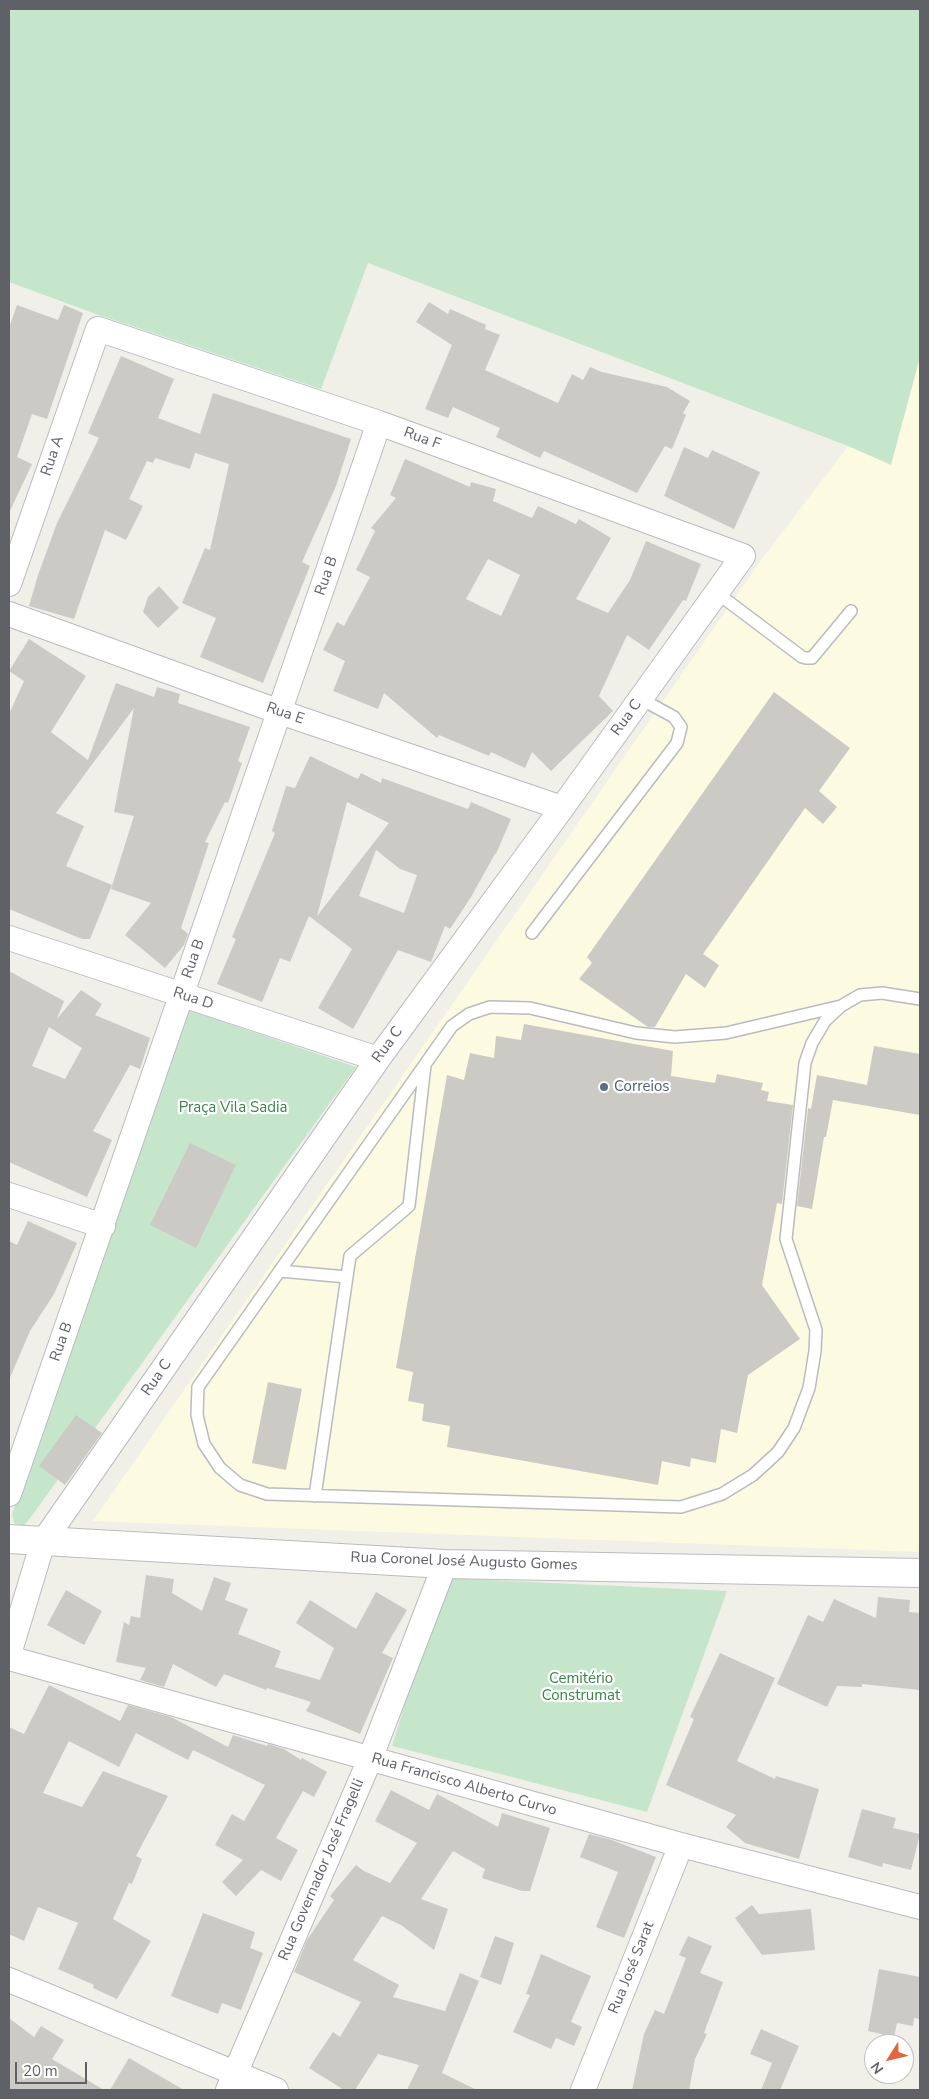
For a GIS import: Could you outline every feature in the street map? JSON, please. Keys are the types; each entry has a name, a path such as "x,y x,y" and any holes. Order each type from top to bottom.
{"street":[{"name":"Rua F","path":"98,329 379,424 744,556"},
{"name":"Rua A","path":"9,584 98,329"},
{"name":"Rua B","path":"9,1494 379,424"},
{"name":"Rua C","path":"9,1656 43,1542 378,1059 744,556"},
{"name":"Rua E","path":"9,614 280,712 562,808"},
{"name":"Rua D","path":"9,938 378,1059"},
{"path":"9,1195 102,1226"},
{"name":"Rua Coronel José Augusto Gomes","path":"9,1540 445,1564 920,1573"},
{"name":"Rua Governador José Fragelli","path":"232,2081 370,1759 445,1564"},
{"name":"Rua Francisco Alberto Curvo","path":"9,1656 680,1845 920,1907"},
{"name":"Rua José Sarat","path":"583,2090 680,1845"},
{"path":"9,1980 232,2081 276,2090"}],"lane":[{"path":"717,593 802,657 806,658 812,658 851,611"},
{"path":"532,933 677,743 680,727 674,716 641,699"},
{"path":"841,1006 726,1033 675,1037 636,1033 530,1008 490,1007 469,1014 452,1026 198,1387 197,1415 204,1444 220,1468 240,1485 267,1494 681,1507 722,1494 753,1475 778,1452 794,1428 809,1388 815,1351 816,1330 786,1239 805,1062 812,1043 825,1022 841,1006 860,995 882,993 920,999"},
{"path":"316,1496 350,1256 409,1206 426,1064"},
{"path":"280,1271 347,1277"}],"shaded area":[{"path":"920,252 920,1552 93,1521 759,563 881,403"}],"green space":[{"path":"9,9 920,9 920,357 891,465 848,446 368,263 321,389 96,314 9,282"},
{"name":"Praça Vila Sadia","path":"186,1009 356,1067 28,1521 24,1525 19,1525 14,1523 12,1514"},
{"name":"Cemitério Construmat","path":"444,1578 727,1591 647,1812 392,1746"}],"building":[{"path":"429,302 448,314 450,309 486,325 485,329 500,335 485,370 558,403 572,374 583,380 590,367 602,372 667,387 690,401 683,413 686,415 672,449 665,446 637,493 544,451 540,458 496,437 500,428 453,407 448,418 425,409 452,345 416,322"},
{"path":"17,305 58,320 64,305 83,313 47,419 32,414 17,457 32,464 9,513 9,328"},
{"path":"121,356 174,379 158,418 200,434 213,393 351,439 336,486 302,562 310,566 263,683 200,657 216,618 182,603 205,548 210,550 229,464 195,453 190,469 155,458 153,463 147,461 129,499 143,506 126,540 105,530 74,619 29,606 57,523 99,438 88,433"},
{"path":"684,447 708,458 712,450 760,472 734,529 664,496"},
{"path":"405,459 470,487 471,482 496,489 493,501 532,518 538,506 576,524 579,519 611,538 576,599 608,613 630,580 646,541 701,564 686,601 683,600 649,650 627,635 599,696 613,711 551,771 532,752 525,768 491,752 489,756 439,735 437,738 384,693 378,709 333,691 345,661 323,650 337,622 344,626 370,577 356,570 375,531 371,528 396,498 390,495","holes":["488,559 520,575 501,616 466,599"]},
{"path":"159,586 179,608 158,628 143,612 148,597"},
{"path":"29,639 86,676 51,732 88,760 116,683 154,697 157,687 180,694 178,703 250,727 238,761 242,763 228,803 225,802 205,842 209,843 181,928 188,934 184,945 165,968 125,935 151,903 111,889 134,816 114,812 134,708 56,813 84,826 66,866 112,885 90,939 82,939 9,909 9,714 24,681 9,671"},
{"path":"774,692 850,748 819,791 837,807 823,824 805,808 703,954 719,965 705,988 686,974 655,1027 648,1027 579,979 592,963 587,957"},
{"path":"310,756 358,779 361,773 381,783 382,778 468,809 471,802 511,819 496,854 471,897 450,929 445,926 431,962 398,950 353,1029 318,1008 352,949 309,916 290,962 280,958 262,1002 217,984 236,939 232,937 275,833 272,831 286,786 295,788","holes":["347,802 389,823 317,916","376,850 400,869 417,875 404,913 359,896"]},
{"path":"9,971 64,1001 57,1019 81,990 102,1004 95,1015 150,1038 140,1069 130,1065 93,1131 112,1140 87,1197 9,1162","holes":["49,1027 82,1048 65,1079 32,1066"]},
{"name":"Correios","path":"524,1024 673,1051 671,1076 715,1083 717,1074 763,1083 761,1090 769,1092 767,1101 793,1105 782,1204 777,1203 762,1285 800,1339 748,1375 737,1433 721,1429 716,1463 691,1458 690,1467 662,1461 658,1485 447,1447 450,1426 422,1421 424,1404 408,1401 413,1372 396,1368 447,1075 464,1080 470,1053 494,1058 496,1036 521,1040"},
{"path":"874,1046 920,1054 920,1115 833,1100 826,1137 824,1137 812,1209 797,1206 808,1108 811,1109 817,1075 867,1085"},
{"path":"190,1143 236,1165 196,1248 150,1225"},
{"path":"28,1221 77,1243 54,1294 30,1331 9,1380 9,1241 17,1245"},
{"path":"268,1382 302,1389 286,1470 252,1463"},
{"path":"76,1415 102,1433 65,1485 39,1466"},
{"path":"146,1575 174,1579 172,1593 202,1611 214,1577 231,1583 225,1600 248,1609 238,1634 281,1651 275,1667 320,1680 334,1648 296,1623 310,1600 356,1629 376,1592 407,1610 382,1653 393,1658 360,1734 306,1711 311,1702 267,1688 266,1690 224,1674 216,1687 173,1664 164,1687 140,1680 146,1668 116,1662 124,1622 129,1625 131,1616 140,1618"},
{"path":"66,1590 102,1611 84,1645 47,1625"},
{"path":"878,1597 910,1600 909,1612 920,1613 920,1690 862,1684 862,1687 837,1686 827,1707 777,1684 808,1615 823,1622 834,1599 876,1618"},
{"path":"720,1653 775,1678 737,1761 775,1779 776,1776 819,1789 799,1859 745,1843 726,1827 736,1815 666,1785 694,1719 690,1717"},
{"path":"49,1685 120,1721 128,1705 171,1717 228,1747 233,1735 267,1746 268,1744 284,1749 301,1760 302,1758 327,1772 314,1797 303,1791 276,1838 298,1850 281,1881 261,1870 236,1896 222,1882 243,1860 215,1845 232,1814 244,1821 265,1785 193,1750 188,1760 136,1733 119,1767 69,1741 43,1793 82,1807 103,1771 168,1796 136,1856 142,1859 132,1884 129,1883 113,1919 151,1941 117,1999 93,1988 94,1985 58,1969 78,1923 38,1907 24,1941 9,1934 9,1727 24,1734"},
{"path":"391,1790 429,1810 437,1794 498,1827 502,1813 550,1828 530,1891 522,1891 482,1878 485,1869 453,1851 421,1899 448,1909 434,1950 401,1925 382,1916 353,1960 399,1985 393,1997 445,2011 460,1973 479,1981 442,2073 477,2090 407,2090 419,2065 378,2054 355,2090 344,2090 309,2068 333,2032 340,2037 361,2002 294,1972 307,1940 334,1900 330,1896 356,1865 364,1871 390,1883 417,1843 375,1821"},
{"path":"862,1809 896,1818 893,1828 920,1834 911,1870 883,1863 882,1867 848,1857"},
{"path":"589,1834 612,1840 656,1857 624,1938 596,1927 618,1872 580,1857"},
{"path":"752,1905 759,1914 811,1909 815,1950 762,1955 735,1918"},
{"path":"203,1913 255,1932 250,1948 263,1953 241,2010 222,2003 218,2014 171,1996"},
{"path":"495,1936 514,1943 501,1985 480,1977"},
{"path":"688,1936 712,1946 700,1973 723,1982 704,2033 707,2034 695,2059 689,2090 632,2090 644,2034 655,2010 664,2014 686,1958 679,1955"},
{"path":"541,1954 591,1976 571,2022 582,2027 574,2046 556,2038 551,2049 513,2032 530,1995 526,1994"},
{"path":"879,1969 920,1977 920,2019 914,2018 913,2026 897,2023 895,2034 881,2034 868,2031"},
{"path":"9,2018 34,2037 41,2026 64,2040 52,2059 104,2090 9,2090"},
{"path":"761,2029 799,2046 780,2090 761,2090 772,2063 750,2054"},
{"path":"129,2058 184,2090 110,2090"}],"place":[{"name":"Correios","path":"604,1087"}]}
